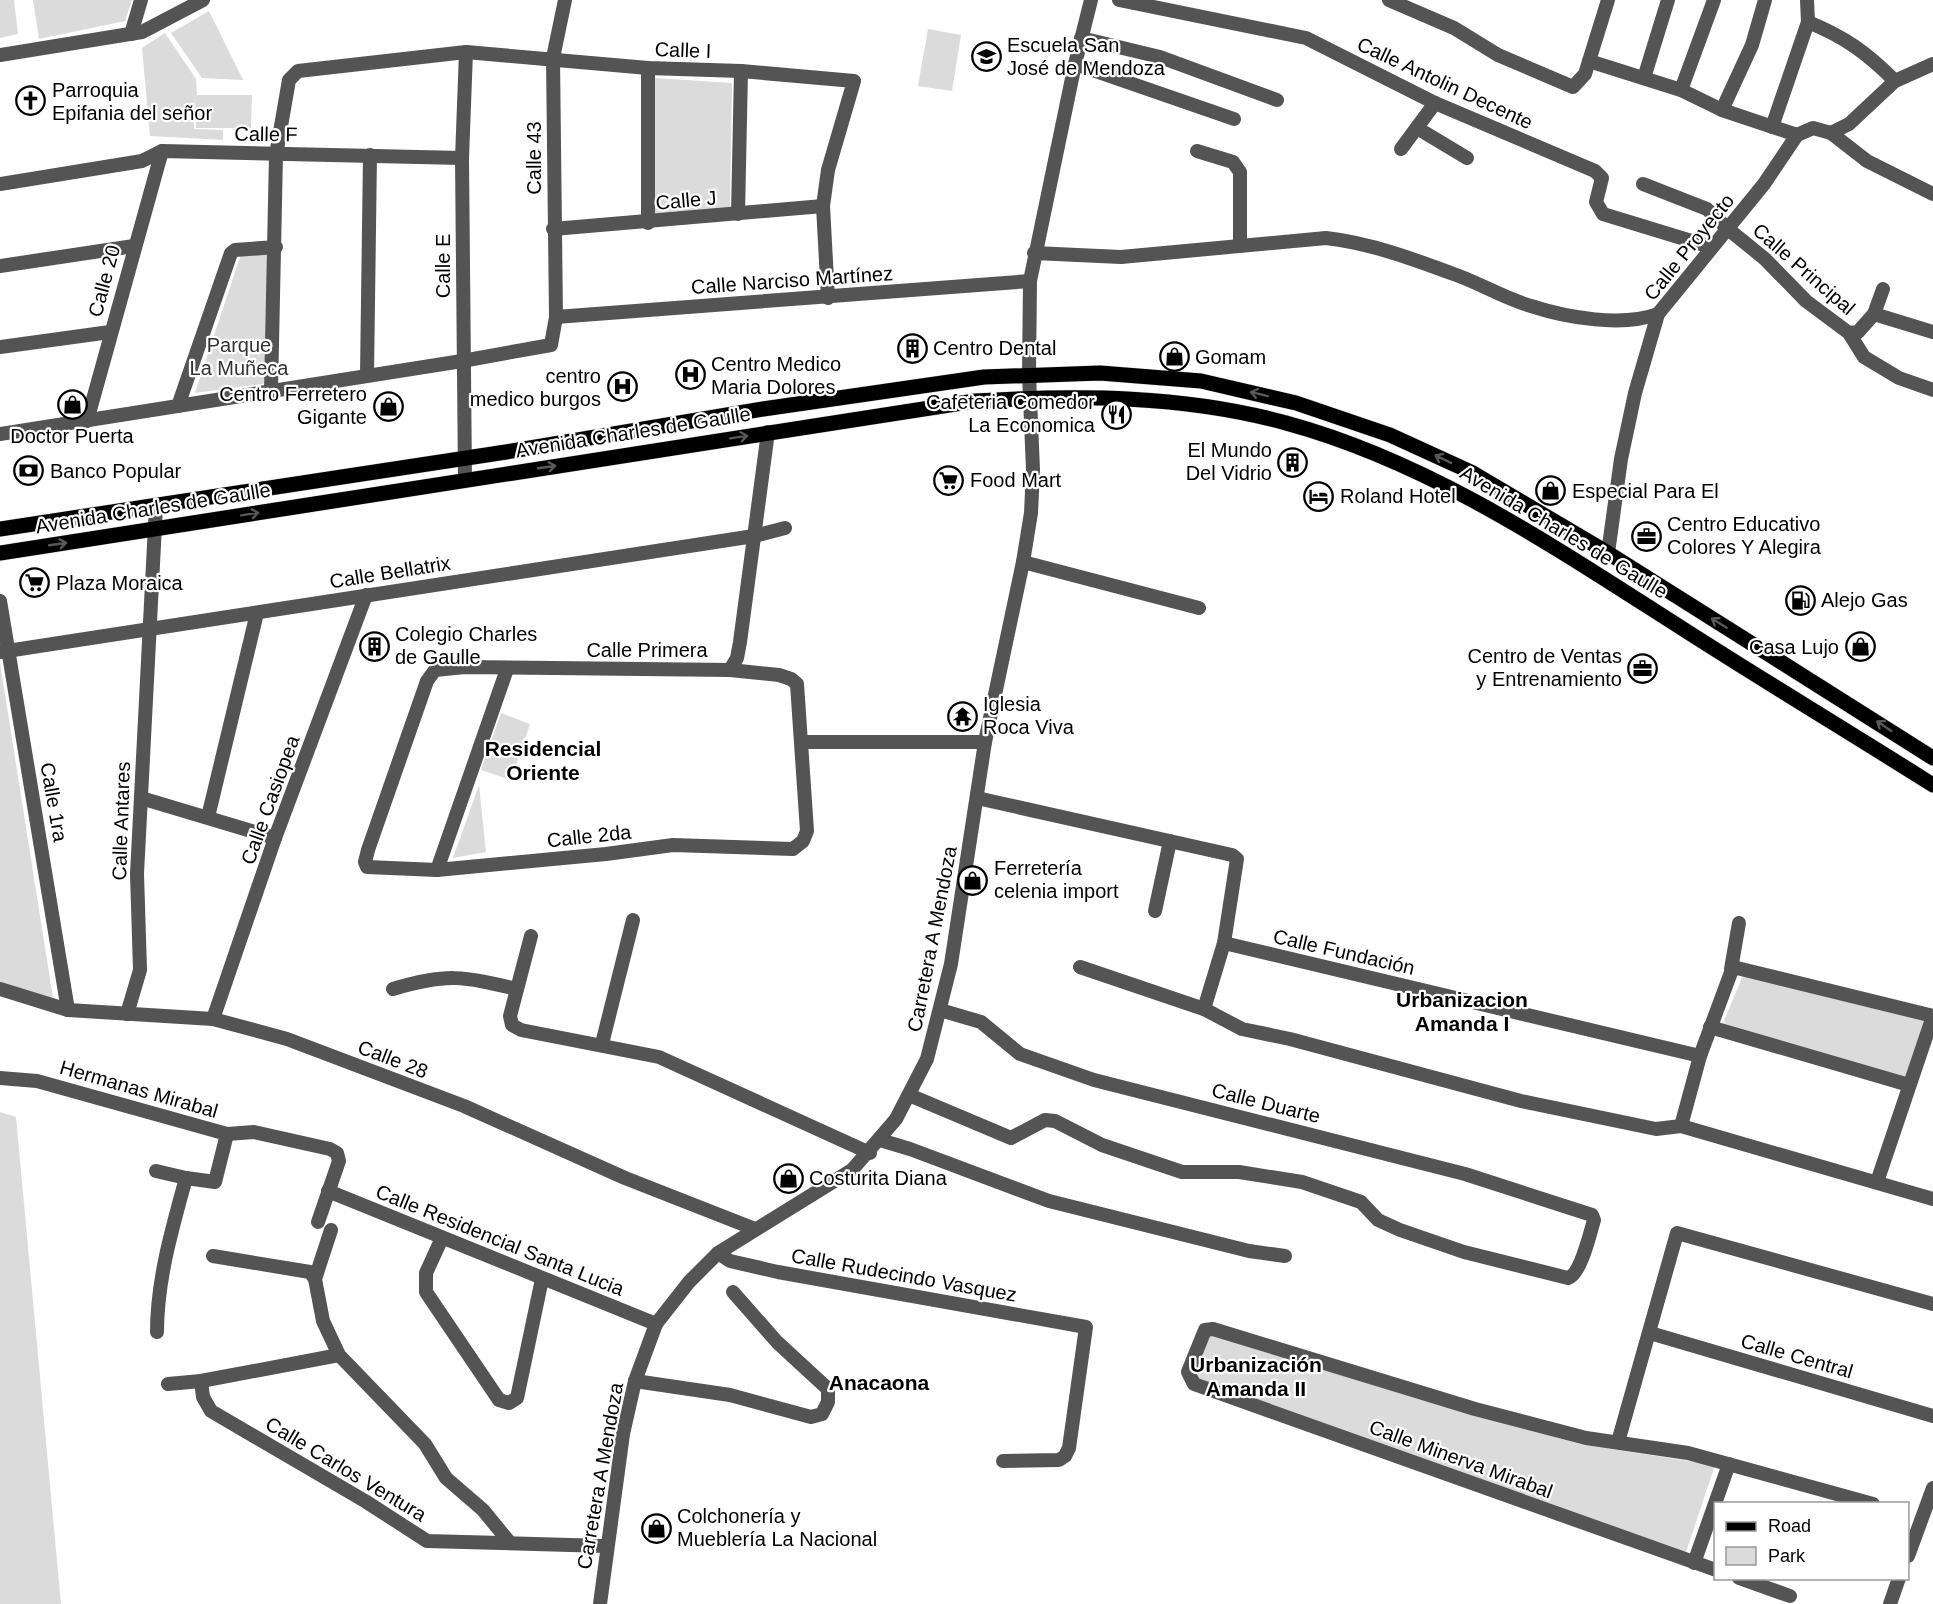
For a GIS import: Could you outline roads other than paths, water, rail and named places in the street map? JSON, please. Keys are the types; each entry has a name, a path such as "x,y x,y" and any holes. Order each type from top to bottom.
{"main road":[{"name":"Avenida Charles de Gaulle","path":"0,529 506,452 763,408 984,377 1029,374 1100,374 1173,378 1219,384 1296,403 1390,435 1436,455 1505,492 1608,554 1933,758"},
{"name":"Avenida Charles de Gaulle","path":"0,553 975,401 1030,398 1159,400 1254,415 1304,428 1420,472 1558,552 1933,785"},
{"path":"506,452 506,473"},
{"path":"1558,552 1571,533"},
{"path":"1752,673 1764,651"}],"street":[{"path":"131,34 141,0"},
{"path":"0,55 142,32 203,0"},
{"name":"Calle 43","path":"462,361 548,346 553,341 556,317 553,229 553,58 565,0"},
{"name":"Carretera A Mendoza","path":"602,1604 606,1546 623,1434 635,1381 656,1324 689,1281 718,1253 852,1170 870,1153 909,1095 927,1059 940,1010 965,885 985,742 1023,562 1031,513 1034,470 1029,374 1030,281 1075,63 1091,0"},
{"name":"Calle Antolin Decente","path":"1119,0 1306,38 1504,135 1596,171 1602,178 1596,202 1603,214 1711,247"},
{"path":"1389,0 1454,28 1498,55 1568,87 1580,83 1608,0"},
{"path":"1644,78 1668,0"},
{"path":"1681,90 1714,0"},
{"path":"1722,110 1752,45 1766,0"},
{"path":"1772,127 1808,22 1806,0"},
{"path":"1808,22 1835,33 1869,54 1894,81"},
{"path":"1081,38 1160,57 1277,100"},
{"name":"Calle I","path":"276,154 289,80 297,71 466,52 648,68 741,71 854,81 828,170 823,206 828,298"},
{"name":"Calle E","path":"465,479 462,361 462,158 466,52"},
{"path":"1589,61 1681,90 1722,110 1797,135 1803,130 1813,128 1831,133 1867,161 1933,194"},
{"path":"1075,63 1234,119"},
{"path":"1831,133 1849,124 1894,81 1933,64"},
{"path":"648,68 648,223"},
{"path":"738,214 741,71"},
{"path":"1401,148 1435,103"},
{"path":"1417,128 1467,158"},
{"name":"Calle Proyecto","path":"1608,554 1622,459 1635,393 1658,314 1764,184 1797,135"},
{"path":"1197,151 1233,162 1240,172 1240,246"},
{"name":"Calle F","path":"0,184 142,161 162,152 462,158"},
{"name":"Calle 20","path":"87,421 162,152"},
{"path":"271,392 276,247 276,154"},
{"path":"367,375 370,155"},
{"name":"Calle Principal","path":"1643,184 1701,205 1765,259 1806,301 1849,333 1864,357 1899,378 1933,390"},
{"name":"Calle J","path":"553,229 648,223 823,206"},
{"path":"1034,253 1121,257 1326,238 1353,241 1458,276 1531,306 1575,315 1637,320 1658,314"},
{"path":"0,266 134,246"},
{"path":"178,406 231,253 236,250 276,247"},
{"name":"Calle Narciso Martínez","path":"556,317 1030,281"},
{"path":"1849,333 1858,332 1874,314 1883,289"},
{"path":"1874,314 1933,332"},
{"path":"0,348 110,332"},
{"path":"0,434 462,361"},
{"path":"730,670 739,650 768,432"},
{"name":"Calle Antares","path":"127,1014 140,970 137,874 156,506"},
{"name":"Calle Bellatrix","path":"4,652 754,536 785,528"},
{"path":"1023,562 1199,608"},
{"name":"Calle Casiopea","path":"213,1019 275,838 366,595"},
{"name":"Calle 1ra","path":"0,601 4,652 68,1010"},
{"path":"208,817 257,613"},
{"name":"Calle Primera","path":"367,867 364,862 427,681 435,670 456,668 730,670 779,675 797,684 803,742"},
{"path":"437,870 507,669"},
{"path":"803,742 985,742"},
{"name":"Calle 2da","path":"367,867 437,870 606,855 673,845 793,849 803,842 807,831 803,742"},
{"path":"141,798 275,838"},
{"path":"977,798 1232,855 1237,859 1224,943 1204,1009"},
{"path":"1155,911 1170,841"},
{"path":"602,1044 633,920"},
{"path":"1681,1126 1700,1056 1733,968 1739,923"},
{"path":"531,936 510,1016 512,1024 521,1030 602,1044 659,1057 870,1153"},
{"name":"Calle Fundación","path":"1224,943 1700,1056"},
{"path":"1080,967 1204,1009 1242,1029 1290,1038 1521,1101 1656,1130 1681,1126 1933,1199"},
{"path":"1733,968 1933,1016 1877,1182"},
{"path":"393,989 432,978 466,977 517,989"},
{"name":"Calle 28","path":"0,989 68,1010 213,1019 287,1039 453,1102 624,1178 755,1229"},
{"name":"Calle Duarte","path":"909,1095 1011,1138 1045,1120 1055,1121 1102,1145 1182,1172 1239,1172 1302,1182 1361,1202 1378,1220 1400,1230 1464,1251 1568,1278 1575,1274 1582,1257 1594,1220 1592,1215 1465,1174 1094,1080 1020,1054 981,1022 940,1010"},
{"path":"1710,1027 1909,1085"},
{"name":"Hermanas Mirabal","path":"0,1078 37,1081 227,1134 254,1132 337,1153 339,1161 328,1191"},
{"path":"156,1171 186,1179 214,1182 227,1134"},
{"path":"880,1140 1049,1201 1249,1251 1285,1256"},
{"path":"157,1332 157,1303 168,1245 186,1179"},
{"path":"318,1222 328,1191"},
{"name":"Calle Residencial Santa Lucia","path":"328,1191 656,1324"},
{"path":"315,1279 331,1230"},
{"path":"1869,1502 1688,1453 1618,1442 1675,1236 1681,1232 1933,1304"},
{"path":"442,1238 426,1273 426,1292 499,1400 509,1403 517,1398 542,1278"},
{"name":"Calle Rudecindo Vasquez","path":"718,1253 730,1261 778,1272 1086,1327 1069,1448 1065,1456 1059,1460 1003,1461"},
{"path":"213,1256 310,1272 315,1279 322,1322 339,1355 425,1444 446,1478 483,1510 510,1543"},
{"path":"635,1381 730,1395 811,1417 822,1414 828,1402 828,1389 777,1342 733,1292"},
{"name":"Calle Minerva Mirabal","path":"1618,1442 1586,1438 1466,1407 1213,1329 1205,1330 1188,1372 1194,1384 1714,1569"},
{"name":"Calle Central","path":"1650,1333 1933,1416"},
{"path":"168,1384 201,1381 339,1355"},
{"name":"Calle Carlos Ventura","path":"201,1381 203,1397 211,1411 365,1501 427,1541 606,1546"},
{"path":"1716,1502 1729,1464"},
{"path":"1909,1553 1933,1488"},
{"path":"1694,1563 1714,1506"},
{"path":"1909,1513 1922,1517"},
{"path":"1745,1580 1790,1596"},
{"path":"1890,1604 1898,1580"}],"place":[{"name":"Escuela San José de Mendoza","path":"986,56"},
{"name":"Parroquia Epifania del señor","path":"31,101"},
{"name":"Centro Dental","path":"912,348"},
{"name":"Gomam","path":"1174,357"},
{"name":"Centro Medico Maria Dolores","path":"690,375"},
{"name":"centro medico burgos","path":"622,387"},
{"name":"Doctor Puerta","path":"72,405"},
{"name":"Centro Ferretero Gigante","path":"388,406"},
{"name":"Cafeteria Comedor La Economica","path":"1116,414"},
{"name":"El Mundo Del Vidrio","path":"1293,462"},
{"name":"Banco Popular","path":"29,471"},
{"name":"Food Mart","path":"949,480"},
{"name":"Especial Para El","path":"1551,491"},
{"name":"Roland Hotel","path":"1319,496"},
{"name":"Centro Educativo Colores Y Alegira","path":"1646,536"},
{"name":"Plaza Moraica","path":"35,583"},
{"name":"Alejo Gas","path":"1800,600"},
{"name":"Colegio Charles de Gaulle","path":"374,646"},
{"name":"Casa Lujo","path":"1860,647"},
{"name":"Centro de Ventas y Entrenamiento","path":"1643,668"},
{"name":"Iglesia Roca Viva","path":"962,716"},
{"name":"Ferretería celenia import","path":"973,880"},
{"name":"Costurita Diana","path":"788,1178"},
{"name":"Colchonería y Mueblería La Nacional","path":"656,1528"}],"district":[{"name":"Residencial Oriente","path":"543,761"},
{"name":"Urbanizacion Amanda I","path":"1462,1012"},
{"name":"Urbanización Amanda II","path":"1256,1377"},
{"name":"Anacaona","path":"879,1383"}],"park label":[{"name":"Parque La Muñeca","path":"239,356"}]}
